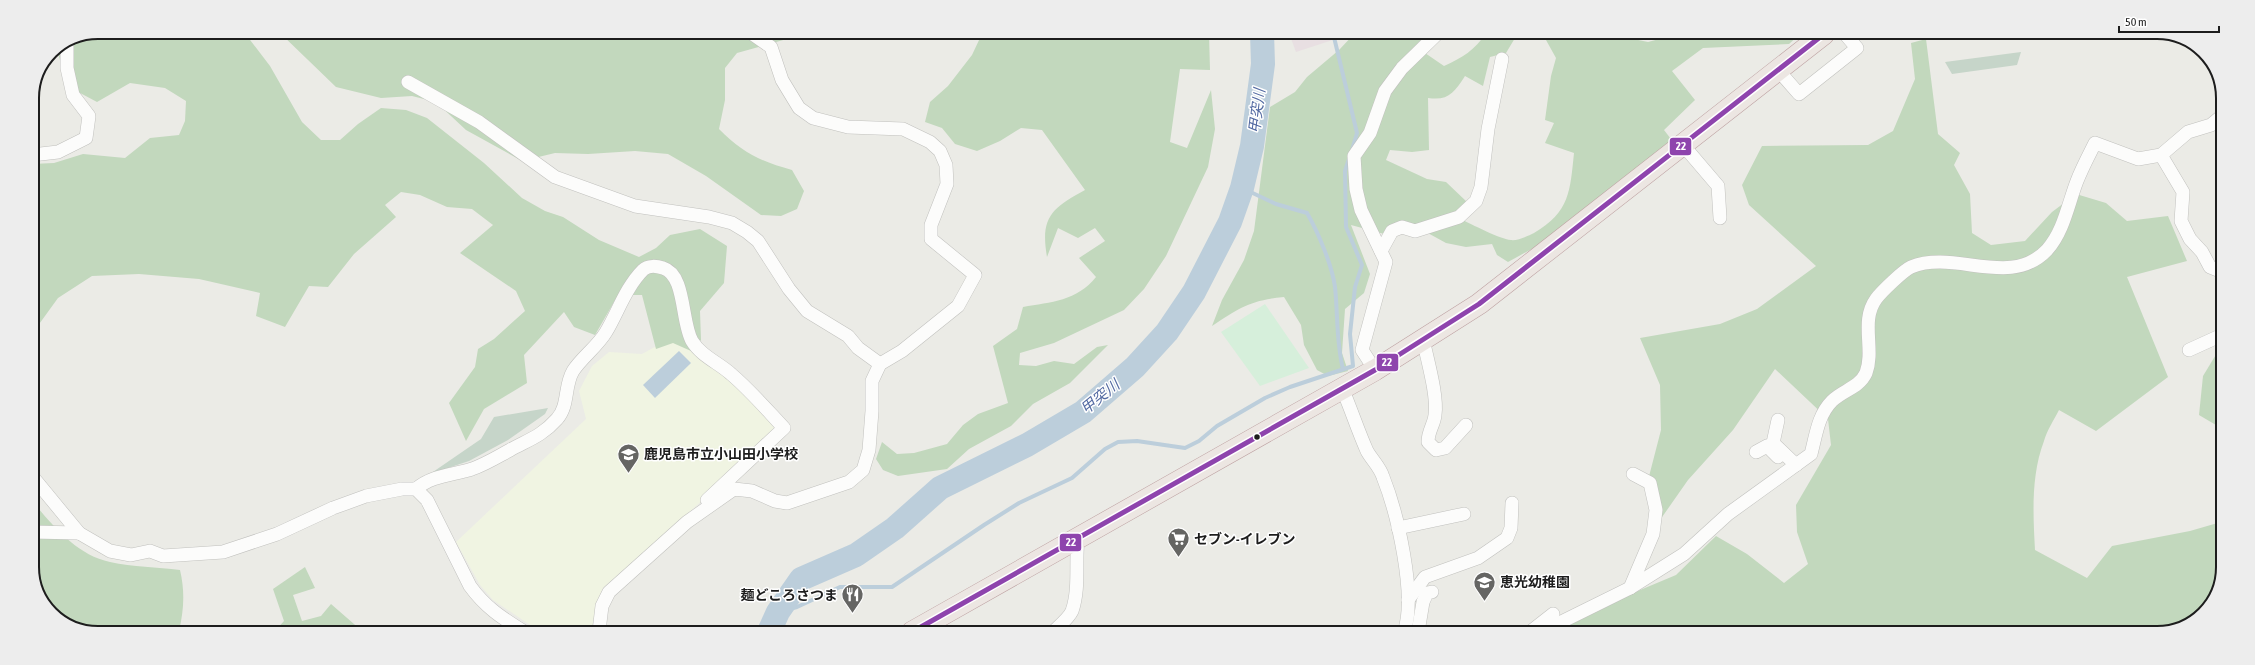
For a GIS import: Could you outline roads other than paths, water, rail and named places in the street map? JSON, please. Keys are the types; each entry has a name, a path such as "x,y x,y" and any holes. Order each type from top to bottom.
{"highway":[{"path":"923,626 1375,370 1479,304 1818,39"}],"street":[{"path":"600,626 602,606 608,592 687,522 734,489 752,491 774,501 787,503 849,482 863,470 869,450 872,411 872,381 880,364 902,351 958,306 974,275 931,239 931,225 947,184 946,165 940,151 930,142 903,129 848,127 813,118 799,108 782,80 771,47 760,39"},
{"path":"1375,370 1362,350 1386,262 1361,210 1356,189 1354,156 1370,132 1385,91 1402,68 1432,39"},
{"path":"1778,70 1799,94 1856,48 1849,39"},
{"path":"39,154 58,152 86,138 89,116 73,95 67,68 67,48"},
{"path":"1381,251 1392,231 1402,227 1415,231 1459,217 1476,200 1481,187 1488,129 1502,59"},
{"path":"408,82 478,122 555,177 635,206 709,217 732,223 758,241 789,289 807,311 848,336 858,348 880,364"},
{"path":"1553,626 1630,588 1684,554 1728,514 1811,454 1818,422 1825,409 1833,400 1858,385 1866,373 1869,359 1868,317 1875,300 1910,267 1927,263 2017,268 2033,262 2048,249 2061,227 2077,180 2095,143 2138,159 2161,155 2188,132 2211,125 2216,121"},
{"path":"1683,145 1718,186 1720,218"},
{"path":"2161,155 2183,192 2181,221 2190,239 2202,252 2210,267 2216,270"},
{"path":"39,484 79,533 110,551 131,554 150,551 163,556 223,552 277,534 333,508 366,496 402,489 416,489 425,481 471,469 496,459 510,450 534,439 558,418 565,404 566,386 573,371 606,333 621,302 644,269 652,266 664,268 672,273 679,288 692,341 705,355 732,374 784,428 693,513 687,522"},
{"path":"2190,350 2216,338"},
{"path":"1423,339 1433,394 1435,416 1428,433 1428,442 1436,450 1445,448 1466,425"},
{"path":"1342,388 1368,452 1383,476 1398,528 1405,556 1408,600 1405,626"},
{"path":"1778,420 1773,443 1793,467"},
{"path":"1756,452 1767,446 1793,467"},
{"path":"1630,588 1653,534 1656,510 1650,483 1633,474"},
{"path":"416,489 427,500 478,597 498,616 515,626"},
{"path":"1408,600 1425,577 1478,558 1507,538 1511,528 1512,503"},
{"path":"1398,528 1464,514"},
{"path":"39,532 79,533"},
{"path":"1059,626 1072,612 1077,584 1076,560 1078,539"},
{"path":"1419,626 1423,602 1427,593 1432,592"},
{"path":"1538,626 1553,614"}],"water":[{"path":"679,351 691,363 655,398 643,385"}],"waterway":[{"name":"甲突川","path":"772,626 778,612 801,579 856,555 895,528 940,488 1027,445 1083,412 1135,367 1167,332 1194,292 1230,222 1242,188 1252,146 1263,64 1262,39"},
{"path":"1334,39 1357,133 1352,150"},
{"path":"778,612 797,607 840,587 892,587 1019,503 1072,478 1105,449 1118,442 1137,441 1185,448 1199,441 1217,426 1265,398 1290,387 1353,366 1350,334 1355,287 1362,265 1346,227 1345,171 1349,159"},
{"path":"1242,188 1276,204 1307,213 1316,229 1331,269 1335,287 1339,349 1343,369"}],"place":[{"name":"鹿児島市立小山田小学校","path":"629,474"},
{"name":"セブン-イレブン","path":"1179,558"},
{"name":"恵光幼稚園","path":"1484,602"},
{"name":"麺どころさつま","path":"853,614"}]}
